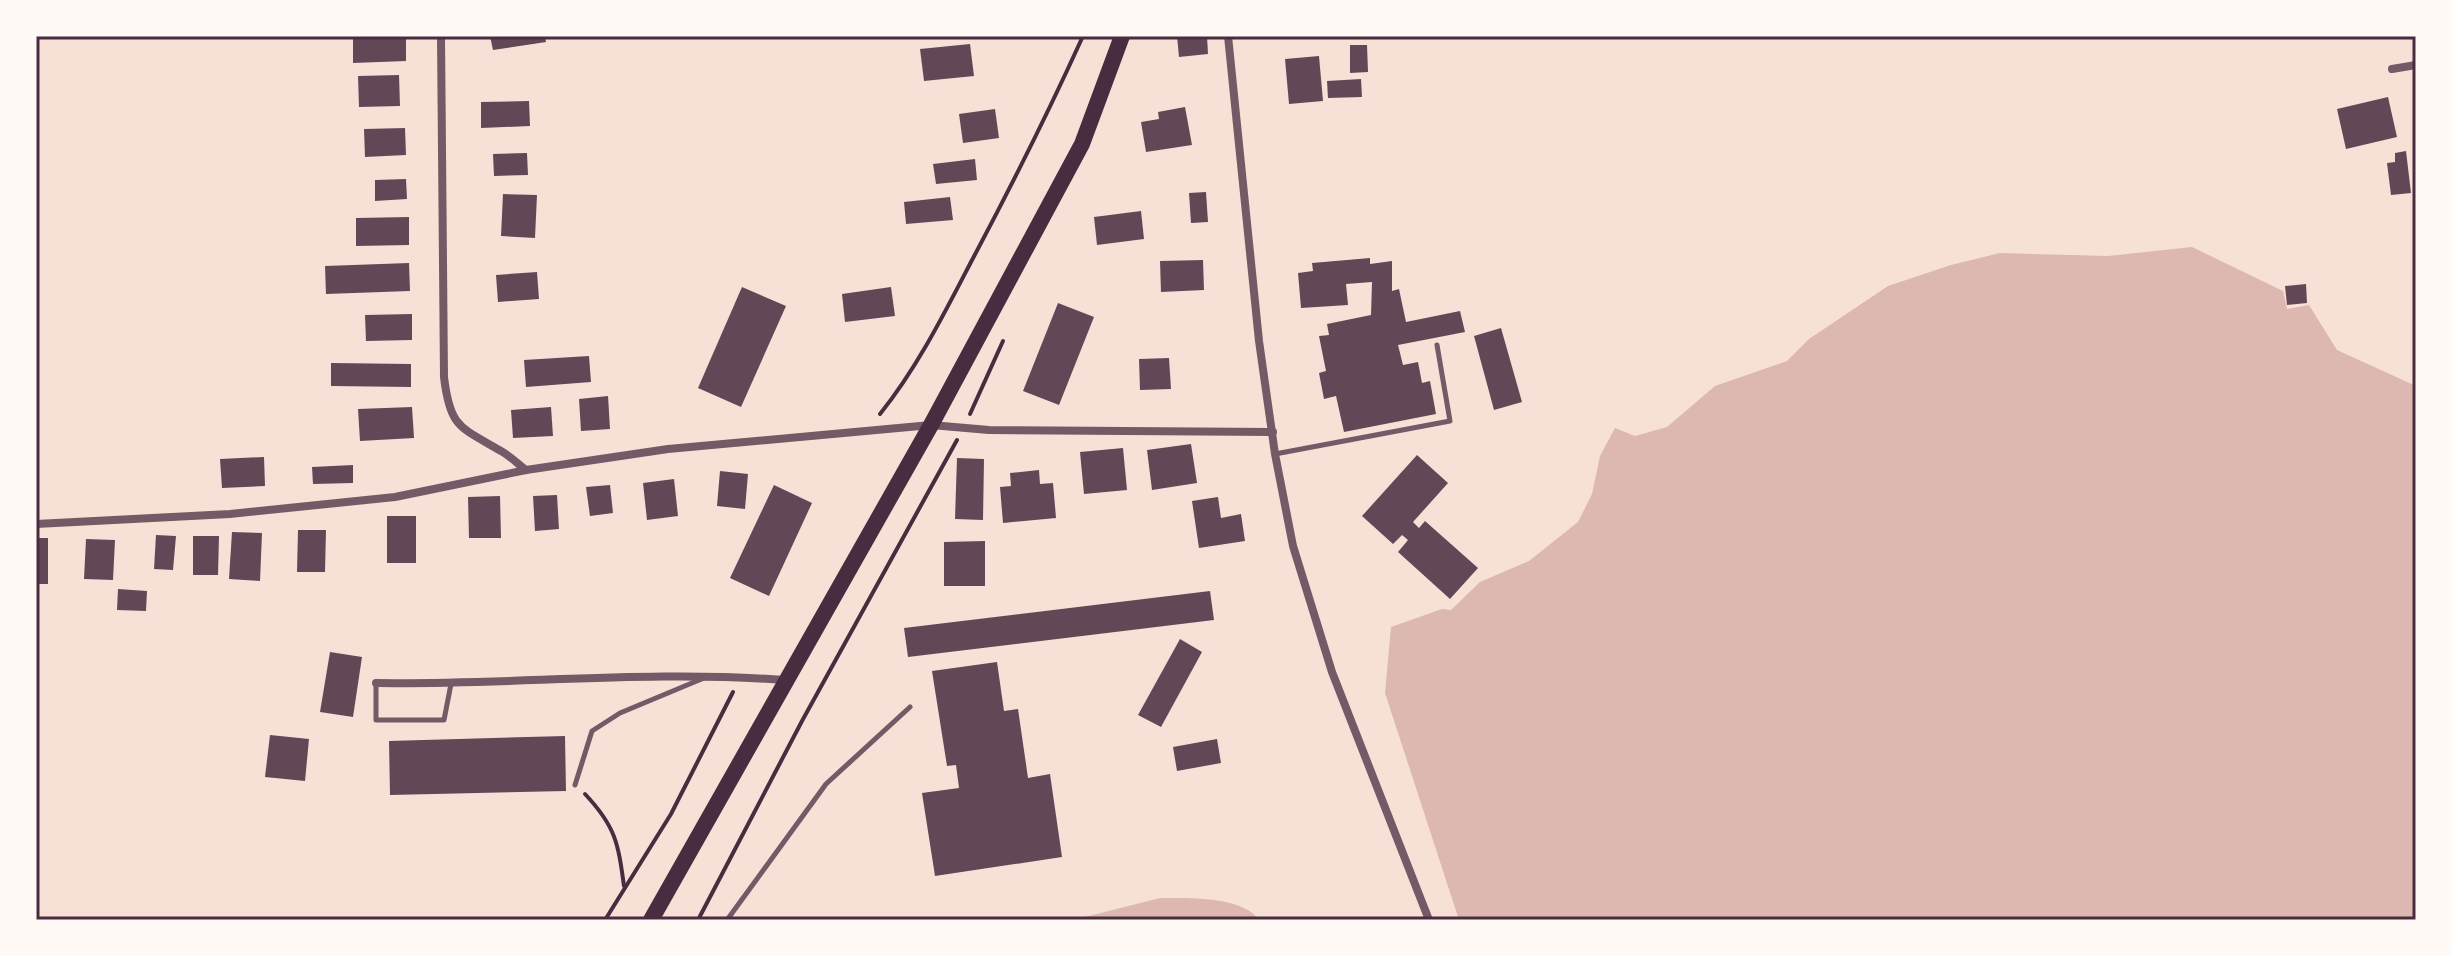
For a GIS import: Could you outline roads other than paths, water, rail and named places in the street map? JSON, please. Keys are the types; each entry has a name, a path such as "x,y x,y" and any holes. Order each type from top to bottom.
{"main road":[{"path":"651,920 931,425 1082,144 1122,36"}],"street":[{"path":"441,36 444,377 447,405 457,424 480,441 502,451 526,470"},
{"path":"1228,36 1259,341 1275,454 1293,546 1332,672 1429,920"},
{"path":"2392,69 2416,65"},
{"path":"36,524 230,514 395,497 526,470 668,449 931,425 989,430 1273,432"},
{"path":"376,683 451,684 712,675 785,680"}],"lane":[{"path":"1275,454 1450,421 1437,345"},
{"path":"575,785 592,731 620,713 712,675"},
{"path":"376,683 376,720 444,720 451,684"},
{"path":"727,920 826,784 910,707"}]}
